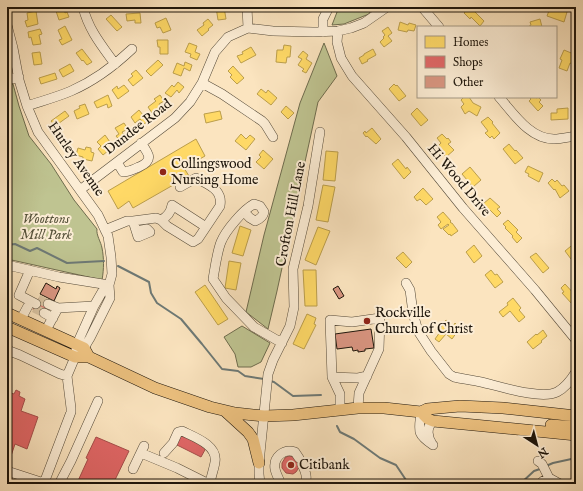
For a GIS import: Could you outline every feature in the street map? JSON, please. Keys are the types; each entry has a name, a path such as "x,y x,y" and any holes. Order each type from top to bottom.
{"main road":[{"path":"7,313 46,330 155,388 224,411 264,416 293,415 358,408 384,408 421,412 427,409 460,406 503,408 576,416"},
{"path":"7,327 75,357 83,350"},
{"path":"224,411 248,432 253,440 259,463"},
{"path":"421,412 428,419 433,421 576,435"},
{"path":"501,427 531,424 576,427"}],"street":[{"path":"83,7 84,15 94,34 115,64"},
{"path":"247,7 248,28 273,31 323,32 338,31 364,23 387,7"},
{"path":"323,32 323,19 329,7"},
{"path":"422,7 438,26"},
{"name":"Hurley Avenue","path":"7,25 8,36 27,106 38,132 98,215 108,236 112,274 109,285 110,298 83,350"},
{"name":"Dundee Road","path":"80,190 175,118 190,102 202,83 215,52 228,37 248,28"},
{"name":"Hi Wood Drive","path":"338,31 337,42 341,58 352,76 406,137 463,208 535,290 576,340"},
{"path":"27,106 71,90 101,75 132,49"},
{"path":"7,78 10,79 19,76"},
{"path":"202,83 222,94 262,121 272,137"},
{"path":"500,98 530,130 541,136 553,139 576,136"},
{"name":"Crofton Hill Lane","path":"260,484 259,463 268,374 273,360 290,326 294,307 293,269 308,206 320,132"},
{"path":"117,162 124,172 131,171 146,163 149,160 148,156 141,144"},
{"path":"105,230 127,221 156,218 193,242 198,240 220,206 219,194 214,188 196,178 180,186"},
{"path":"161,220 171,211 172,205 206,227"},
{"path":"244,212 234,222 221,241 212,279 226,298 254,328 282,343"},
{"path":"132,221 136,231"},
{"path":"7,265 59,277 109,285"},
{"path":"20,319 33,304 19,295 30,270"},
{"path":"406,283 410,290 413,313 418,331 449,374 454,377 503,388 542,394 552,394 561,390 576,372"},
{"path":"83,350 94,306 102,292 109,285"},
{"path":"46,309 55,313 94,306"},
{"path":"46,330 55,313"},
{"path":"340,410 340,394 332,377 330,320 352,322 380,318 379,349 359,395 358,408"},
{"path":"7,350 67,376"},
{"path":"7,471 45,483 71,408 67,376 75,357"},
{"path":"332,377 358,378 367,376"},
{"path":"59,484 98,401"},
{"path":"421,412 419,430 421,435 433,445 428,432 433,421"},
{"path":"133,469 142,450 210,484 216,460 214,452 205,443 182,431 178,432 173,442 164,453"},
{"path":"281,484 275,468 276,460 284,451 289,450 295,452 306,473 305,484"},
{"path":"540,462 548,476 560,484"},
{"path":"540,484 548,476"}],"green space":[{"path":"339,7 372,7 369,14 344,24 332,25"},
{"path":"324,43 337,76 318,102 268,329 246,312 264,235 300,103"},
{"name":"Woottons Mill Park","path":"13,84 29,136 51,164 74,200 97,229 103,256 102,280 7,259 7,86"},
{"path":"242,326 270,343 261,362 251,367 238,367 235,354 224,337"}],"building: Homes":[{"path":"63,7 65,13 67,12 69,17 59,20 55,8"},
{"path":"216,7 224,7 226,19 218,20"},
{"path":"470,7 484,21 480,26 471,17 470,19 464,13"},
{"path":"550,8 567,12 564,22 547,16"},
{"path":"36,11 38,24 27,27 25,21 28,20 27,13"},
{"path":"140,13 141,23 135,23 135,20 127,21 126,14"},
{"path":"111,15 122,27 117,31 106,19"},
{"path":"166,18 171,30 163,33 160,27 157,28 155,23"},
{"path":"208,19 213,25 202,36 197,30 204,25 203,23"},
{"path":"540,19 542,26 530,26 531,25 530,22"},
{"path":"400,22 408,25 409,23 416,25 414,31 408,30 407,32 398,30"},
{"path":"65,26 72,40 62,45 59,40 62,39 58,30"},
{"path":"388,27 392,33 388,36 392,41 384,47 380,42 385,35 382,31"},
{"path":"40,29 42,34 39,35 41,44 33,45 31,37 29,38 28,32"},
{"path":"157,40 168,40 168,54 160,54 160,47 158,47"},
{"path":"189,43 197,46 195,52 200,54 197,60 190,57 191,54 185,52"},
{"path":"284,45 291,46 290,57 287,57 286,63 276,62 277,50 283,50"},
{"path":"251,47 256,55 241,63 237,56 243,54 242,52"},
{"path":"82,49 92,62 87,65 76,53"},
{"path":"373,49 376,55 362,64 359,58"},
{"path":"564,50 576,55 575,65 570,63 567,71 559,68 562,60 560,59"},
{"path":"303,51 308,55 306,59 312,63 306,73 302,71 304,69 298,65 302,59 298,57"},
{"path":"40,52 42,64 34,65 32,53"},
{"path":"158,60 163,65 151,76 146,71"},
{"path":"185,62 192,65 190,71 184,68 181,76 173,73 177,63 184,66"},
{"path":"70,64 74,71 63,77 59,70"},
{"path":"233,66 244,78 237,84 230,77 232,75 228,71"},
{"path":"136,70 143,78 133,86 128,80 133,76 131,74"},
{"path":"55,73 57,79 41,84 39,78"},
{"path":"178,82 184,87 179,93 177,90 171,97 165,93 172,85 174,87"},
{"path":"394,84 396,86 397,85 406,96 399,101 389,89"},
{"path":"124,85 129,91 118,99 112,90 117,86 118,89"},
{"path":"261,89 266,93 268,90 277,98 271,105 257,94"},
{"path":"108,95 112,106 108,108 107,104 97,108 94,102"},
{"path":"160,95 164,101 159,104 161,107 152,113 148,107 156,101 154,99"},
{"path":"463,98 470,98 473,103 481,107 477,116 469,111 465,114 461,107 464,104 461,100"},
{"path":"530,98 539,98 541,100 539,102 543,106 538,111 529,101 531,99"},
{"path":"85,104 89,114 77,119 74,111 80,108 79,106"},
{"path":"286,106 294,113 288,119 281,112"},
{"path":"417,108 428,120 421,126 411,114"},
{"path":"568,108 568,119 551,120 551,113 557,113 557,109"},
{"path":"139,110 150,120 144,124 140,119 135,123 131,117"},
{"path":"65,111 69,116 55,126 51,121"},
{"path":"220,111 222,119 206,123 204,114"},
{"path":"488,117 500,133 494,139 492,136 490,138 485,133 488,131 481,122"},
{"path":"124,123 128,129 122,132 126,138 121,142 116,136 119,134 115,128"},
{"path":"372,128 381,139 376,144 363,133 365,131 366,133"},
{"path":"241,134 246,139 250,135 255,139 246,150 235,141"},
{"path":"442,134 451,142 448,144 454,150 446,157 437,147 441,143 437,138"},
{"path":"105,135 110,142 105,145 109,150 103,155 98,149 101,146 97,142"},
{"name":"Collingswood Nursing Home","path":"196,139 205,156 184,168 189,176 133,208 129,201 118,209 108,191"},
{"path":"509,144 523,158 515,164 503,149"},
{"path":"86,147 91,148 91,152 94,153 92,161 83,159 83,157 76,155 78,148 85,150"},
{"path":"263,150 273,159 264,169 256,162 261,157 259,155"},
{"path":"326,151 338,152 335,181 323,180"},
{"path":"398,159 406,169 407,167 411,172 404,179 392,164"},
{"path":"528,166 543,173 539,182 528,176 529,174 525,172"},
{"path":"470,167 481,180 473,187 462,174"},
{"path":"552,179 555,182 557,180 569,191 560,198 555,189 554,190 548,183"},
{"path":"323,185 335,187 328,222 316,220"},
{"path":"423,188 433,199 426,205 420,199 417,201 414,197"},
{"path":"490,198 500,207 497,209 501,213 497,217 483,204"},
{"path":"443,212 458,231 451,236 443,229 449,225 448,224 441,229 438,225 441,222 437,217"},
{"path":"508,220 518,230 516,232 522,238 517,243 503,224"},
{"path":"240,226 251,230 243,256 232,253"},
{"path":"318,227 330,231 316,265 305,260"},
{"path":"576,242 576,261 574,263 565,251"},
{"path":"474,245 482,256 474,263 466,252"},
{"path":"403,252 412,262 406,268 396,258"},
{"path":"536,253 549,268 543,273 530,257"},
{"path":"229,261 241,263 236,290 225,288"},
{"path":"303,270 316,270 317,306 305,306"},
{"path":"491,270 495,275 497,274 503,282 495,288 485,275"},
{"path":"565,284 576,296 576,300 572,304 562,293 564,292 561,288"},
{"path":"205,285 228,319 218,325 195,292"},
{"path":"513,298 521,308 519,310 525,317 519,322 510,311 503,317 499,312 508,305 507,303"},
{"path":"307,314 316,318 314,324 316,325 304,349 293,344"},
{"path":"446,320 453,326 455,323 458,326 456,328 458,329 452,339 446,334 439,342 435,339 440,332 438,331"},
{"path":"543,330 547,336 533,349 527,342"}],"building: Shops":[{"path":"39,298 49,303 43,315 33,310"},
{"path":"16,390 20,392 19,396 25,399 21,411 38,417 27,449 15,444 10,459 7,458 7,396 8,392 14,394"},
{"path":"181,432 206,448 201,457 175,444"},
{"path":"96,437 129,451 113,484 79,484 77,483 88,459 86,458"},
{"name":"Citibank","path":"288,456 295,457 304,464 299,465 296,472 293,474 286,473 282,468 282,463"},
{"path":"7,477 22,483 22,484 7,484"}],"building: Other":[{"path":"46,283 56,289 57,286 60,288 54,301 40,294"},
{"name":"Rockville Church of Christ","path":"338,286 344,296 339,299 333,289"},
{"name":"Rockville Church of Christ","path":"371,329 374,348 365,349 365,351 358,352 358,350 353,351 352,347 337,349 335,334"}],"waterway":[{"path":"7,245 15,244 30,251 37,248 67,263 104,261"},
{"path":"118,266 149,282 151,293 157,303 181,319 222,369 238,371 245,376 264,379"},
{"path":"270,381 274,382 293,396 321,395"},
{"path":"337,426 340,432 354,439 380,458 396,465 406,480 419,484"},
{"path":"546,466 576,458"},
{"path":"520,484 534,471 540,469"}],"tunnel":[{"path":"38,299 48,304"},
{"path":"34,308 44,313"}],"place":[{"name":"Collingswood Nursing Home","path":"163,172"},
{"name":"Rockville Church of Christ","path":"367,321"},
{"name":"Citibank","path":"291,465"}]}
